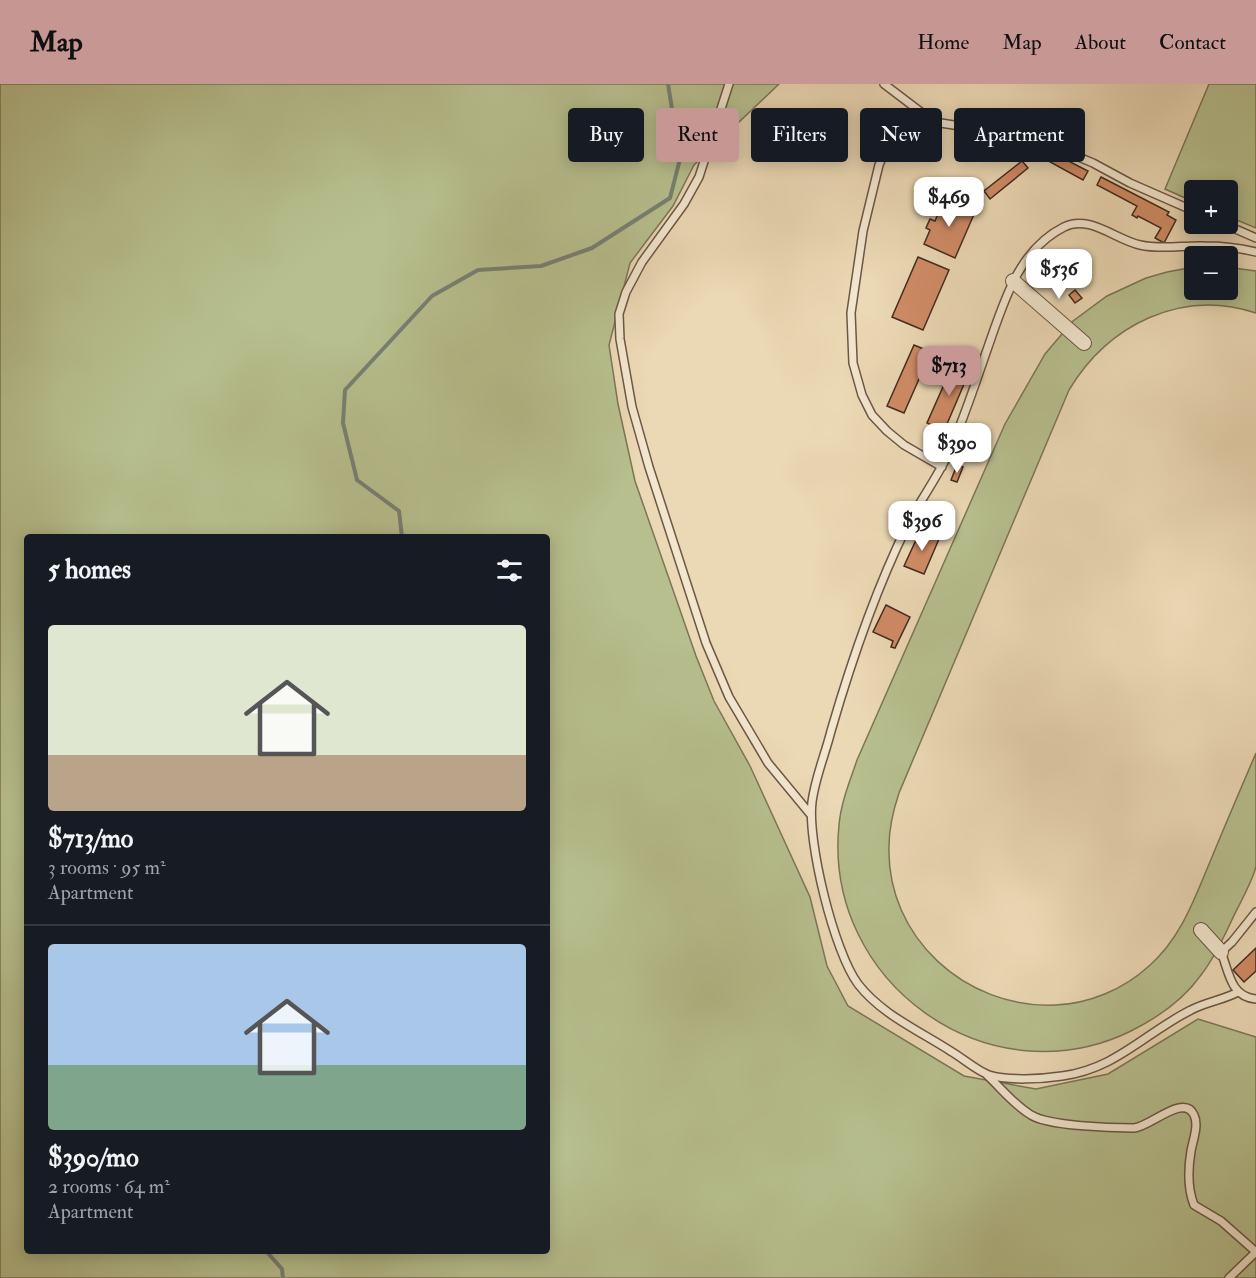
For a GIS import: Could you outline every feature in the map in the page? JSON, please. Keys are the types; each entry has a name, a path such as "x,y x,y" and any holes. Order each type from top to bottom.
{"street":[{"path":"1013,281 1084,343"},
{"path":"1200,930 1221,952"}],"lane":[{"path":"729,84 699,177 684,204 642,262 626,292 619,314 620,339 630,398 649,467 706,643 729,697 768,763 811,815"},
{"path":"884,84 916,108"},
{"path":"942,123 1014,135 1063,149 1130,183 1184,207"},
{"path":"880,162 863,231 854,291 851,331 856,379 872,415 887,432 904,445 942,467"},
{"path":"1230,1278 1256,1252 1221,1221 1194,1204 1188,1176 1196,1124 1194,1114 1189,1109 1178,1108 1138,1128 1052,1121 1029,1114 987,1075 881,1007 852,976 841,951 813,844 811,815 815,787 840,699 862,634 907,528 942,467 999,315 1013,281 1023,264 1042,242 1064,227 1081,223 1136,244 1153,247 1215,246 1256,252"},
{"path":"1238,230 1256,238"},
{"path":"1256,912 1221,952 1238,992 1250,999 1256,999"},
{"path":"987,1075 1041,1078 1066,1076 1089,1070 1123,1055 1187,1012 1238,992"}],"green space":[{"path":"0,84 779,84 754,108 751,108 739,122 739,108 656,108 656,162 697,162 673,206 630,263 609,345 618,404 635,481 696,656 714,701 750,766 810,897 827,966 848,1006 964,1076 1036,1089 1108,1074 1198,1019 1256,1037 1256,1278 0,1278"},
{"path":"1209,84 1256,84 1256,228 1238,221 1238,180 1184,180 1184,198 1165,189"},
{"path":"1184,269 1184,300 1238,300 1238,269 1256,271 1256,313 1228,306 1201,305 1174,309 1149,318 1126,330 1104,347 1085,367 1069,390 899,793 890,833 892,879 901,910 917,937 937,961 963,980 991,995 1022,1003 1055,1005 1081,1002 1105,994 1129,982 1160,955 1186,916 1256,753 1255,872 1213,957 1194,984 1169,1007 1131,1031 1077,1049 1023,1050 972,1038 925,1013 887,978 858,933 841,882 840,816 857,760 1005,424 1045,354 1073,321 1107,296 1146,278"}],"building":[{"path":"1021,162 1028,168 990,199 984,191"},
{"path":"1050,162 1070,162 1088,171 1083,180"},
{"path":"1101,177 1169,212 1167,215 1176,220 1164,243 1155,238 1161,228 1132,215 1137,206 1097,185"},
{"path":"944,199 975,212 955,258 924,244 930,230 926,228 930,219 935,221"},
{"path":"1052,253 1079,268 1069,285 1042,270"},
{"path":"918,257 949,270 923,330 892,317"},
{"path":"1075,290 1082,298 1075,303 1069,295"},
{"path":"914,345 931,352 904,413 887,406"},
{"path":"954,362 970,370 944,431 927,423"},
{"path":"957,465 963,467 957,482 951,480"},
{"path":"922,527 929,530 927,534 939,539 924,574 904,566"},
{"path":"886,605 910,617 895,648 891,647 893,641 873,632"},
{"path":"1256,948 1256,971 1244,982 1233,970"}],"waterway":[{"path":"402,534 399,511 357,480 343,423 345,390 432,296 478,270 541,266 592,248 670,198 680,159 668,84"},
{"path":"269,1254 282,1269 283,1278"}]}
